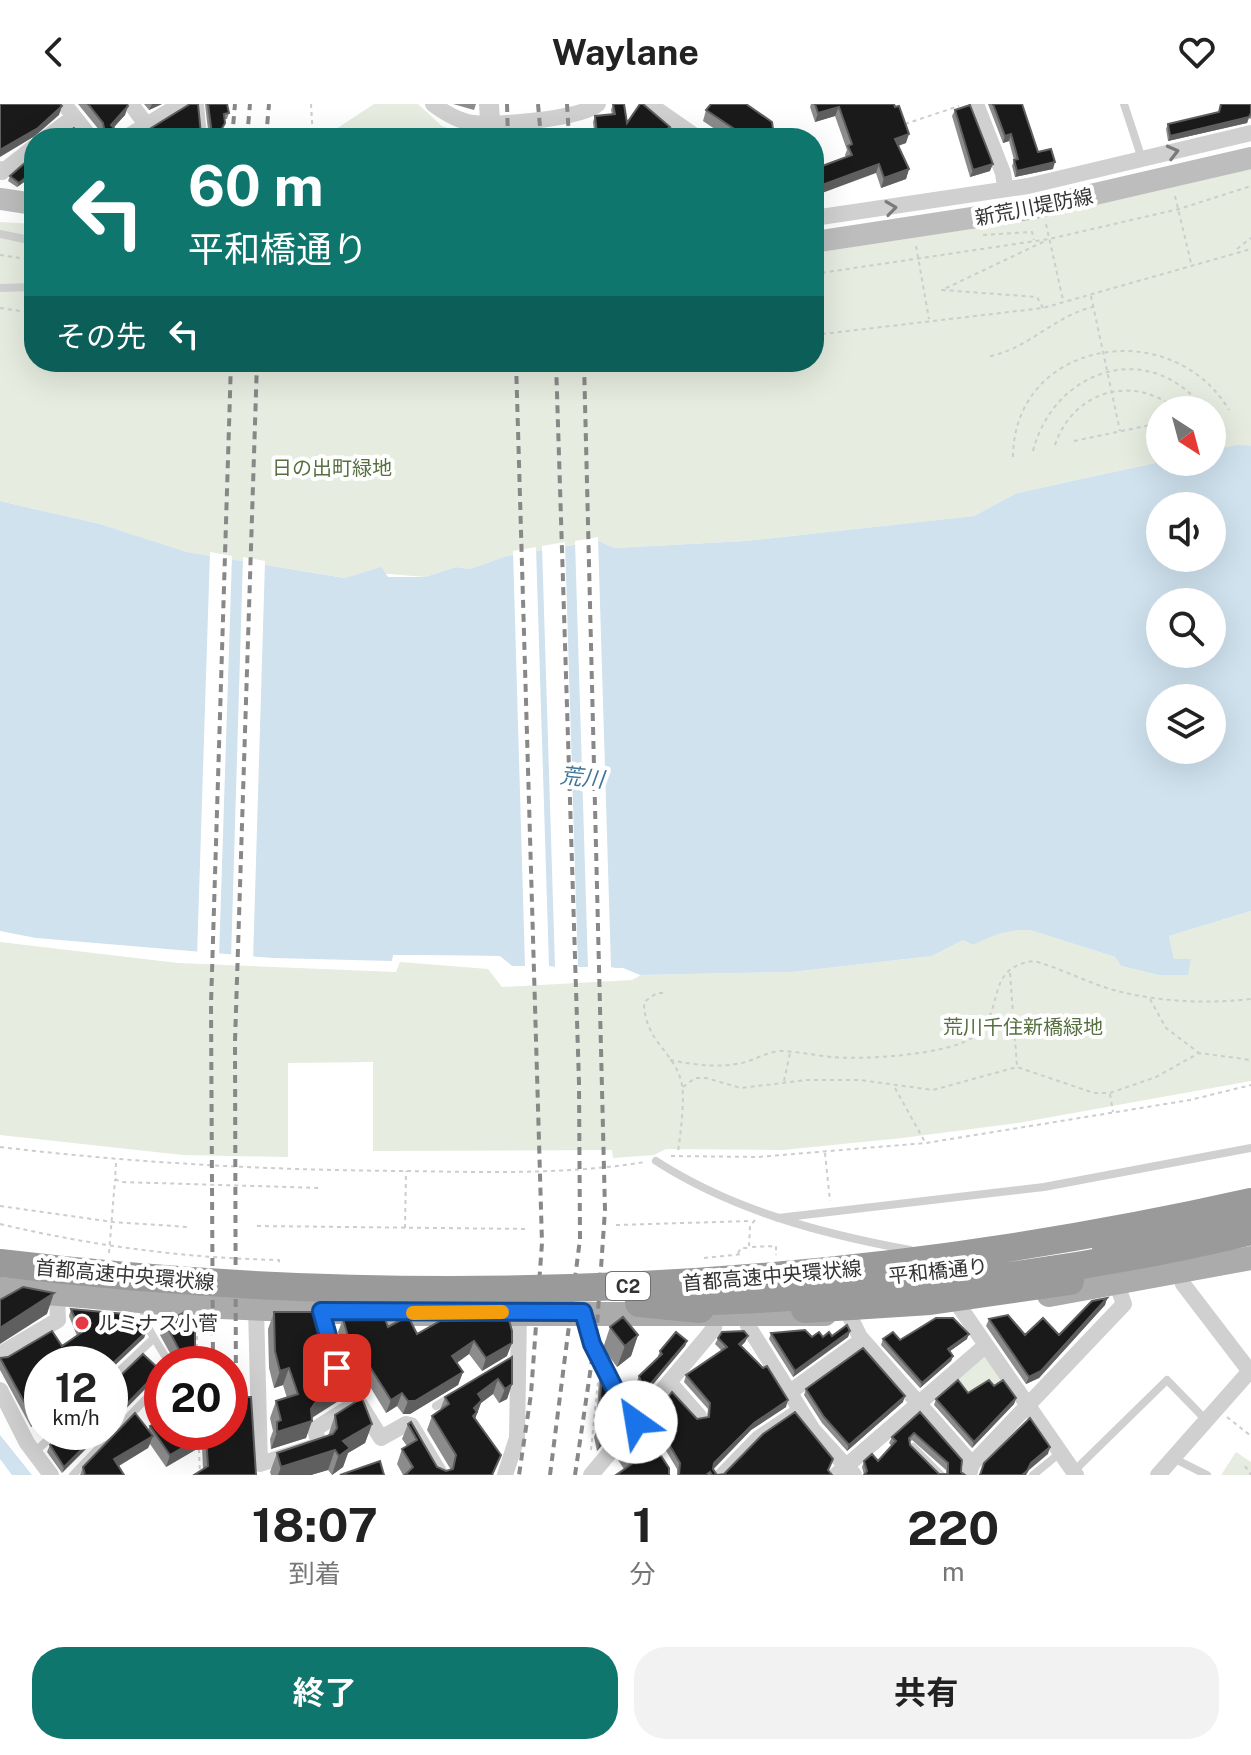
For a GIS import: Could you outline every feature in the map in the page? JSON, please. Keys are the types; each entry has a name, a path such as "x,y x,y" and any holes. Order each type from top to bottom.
{"highway":[{"name":"首都高速中央環状線","path":"0,1263 185,1282 380,1288 678,1284 866,1268 993,1251 1251,1202"},
{"path":"678,1284 804,1286 864,1282 960,1271 1251,1221"},
{"name":"首都高速中央環状線","path":"0,1280 182,1298 285,1302 639,1303 869,1292 1027,1273 1251,1231"},
{"path":"639,1303 721,1311 930,1301 1124,1271 1251,1244"}],"main road":[{"name":"新荒川堤防線","path":"824,240 1030,209 1251,158"},
{"path":"0,199 24,203"},
{"path":"0,213 24,214"},
{"path":"972,1268 1088,1244 1127,1221 1251,1196"},
{"name":"平和橋通り","path":"0,1271 105,1283 254,1292 556,1295 778,1287 1114,1250 1251,1221"},
{"name":"平和橋通り","path":"0,1289 144,1303 197,1312 256,1308 322,1319 519,1312 748,1317 959,1306 1117,1285 1251,1258"}],"street":[{"path":"131,104 145,123"},
{"path":"138,128 181,104"},
{"path":"433,104 458,119 490,122 580,113 598,104"},
{"path":"649,104 684,128"},
{"path":"976,104 1003,173 1005,187"},
{"path":"54,128 69,110 83,128"},
{"path":"824,217 941,201 952,196 1005,187 1028,186 1251,133"},
{"path":"0,169 2,172 24,155"},
{"path":"1158,1475 1250,1372 1183,1284 1181,1271"},
{"path":"848,1313 850,1324 862,1340 919,1400 971,1469 1124,1304 1117,1285"},
{"path":"0,1354 58,1320 57,1296"},
{"path":"959,1306 1075,1473"},
{"path":"256,1308 261,1469 319,1445 315,1429 358,1402"},
{"path":"505,1475 517,1438 515,1359 519,1312"},
{"path":"591,1467 636,1422 714,1328 715,1317"},
{"path":"748,1317 748,1326 813,1430 845,1472 919,1400 985,1346"},
{"path":"794,1399 862,1340"},
{"path":"332,1354 381,1438 406,1424 411,1425 441,1475"},
{"path":"669,1382 699,1416"},
{"path":"0,1390 34,1454 51,1475"},
{"path":"636,1422 649,1442"}],"lane":[{"path":"200,104 202,128"},
{"path":"1124,104 1142,160"},
{"path":"0,234 24,239"},
{"path":"0,288 24,287"},
{"path":"778,1218 1059,1185 1251,1148"},
{"path":"656,1161 679,1175 778,1218 899,1248 971,1260 972,1268"},
{"path":"144,1303 144,1320 159,1346"},
{"path":"583,1312 600,1361 629,1417 636,1422"},
{"path":"128,1363 154,1338"},
{"path":"1075,1473 1167,1380 1212,1415"},
{"path":"436,1406 460,1391"},
{"path":"717,1475 794,1399"},
{"path":"73,1475 144,1401"},
{"path":"913,1447 941,1475"},
{"path":"34,1454 38,1450"},
{"path":"1033,1475 1060,1453"},
{"path":"1175,1459 1207,1475"},
{"path":"727,1465 736,1475"}],"path":[{"path":"311,104 312,128"},
{"path":"900,126 964,104"},
{"path":"1173,186 1193,268"},
{"path":"824,273 1049,239 1179,209 1251,186"},
{"path":"1044,216 1063,301"},
{"path":"974,236 1032,232 1035,241"},
{"path":"915,237 930,321"},
{"path":"1236,251 1251,238"},
{"path":"1043,308 1037,297 942,290 1049,239"},
{"path":"824,334 1043,308 1193,268 1236,251 1251,249"},
{"path":"0,255 24,259"},
{"path":"1091,293 1120,431"},
{"path":"990,356 1010,352 1063,316 1094,307"},
{"path":"0,308 24,312"},
{"path":"1013,457 1019,424 1039,390 1068,364 1103,352 1143,350 1182,363 1206,380 1229,410"},
{"path":"1033,451 1040,427 1056,401 1075,384 1108,372 1127,369 1169,379 1193,396"},
{"path":"1055,445 1064,424 1076,409 1093,397 1112,392 1141,391 1155,396"},
{"path":"1074,441 1146,426"},
{"path":"670,1060 710,1066 740,1063 780,1050 880,1056 957,1045 975,1036 988,1022 997,985 1022,962 1034,961 1107,988 1149,997 1195,1003 1251,999"},
{"path":"1010,971 1017,1067"},
{"path":"663,993 644,1002 644,1013 650,1036 670,1060 683,1087 678,1154"},
{"path":"1149,997 1166,1028 1199,1053 1251,1060"},
{"path":"784,1083 790,1052"},
{"path":"683,1087 695,1078 716,1079 741,1088 860,1080 933,1090 1017,1067 1094,1093 1110,1093 1156,1077 1199,1053"},
{"path":"0,1147 116,1162 503,1173 656,1161 678,1154 758,1157 926,1143 1113,1113 1251,1085"},
{"path":"894,1086 926,1143"},
{"path":"1110,1093 1113,1113"},
{"path":"825,1153 831,1214"},
{"path":"108,1259 116,1162"},
{"path":"405,1229 406,1171"},
{"path":"115,1179 169,1186 321,1188"},
{"path":"0,1206 113,1222 188,1227"},
{"path":"616,1225 748,1223 756,1219"},
{"path":"257,1226 529,1229"},
{"path":"749,1247 750,1226"},
{"path":"738,1254 741,1248 776,1248"},
{"path":"197,1312 197,1346"},
{"path":"591,1467 600,1361"},
{"path":"1212,1415 1251,1436"},
{"path":"199,1450 200,1475"},
{"path":"1245,1466 1251,1475"}],"green space":[{"path":"374,104 418,104 447,128 338,128"},
{"name":"日の出町緑地","path":"1251,169 1251,446 1226,449 1226,396 1146,396 1146,465 1017,493 974,516 745,541 613,548 597,541 507,556 470,569 456,567 425,577 365,572 346,578 187,552 100,524 0,501 0,222 24,223 24,372 824,372 824,251 1030,220"},
{"name":"荒川千住新橋緑地","path":"1251,911 1251,1081 1018,1123 783,1150 666,1149 654,1155 613,1158 612,1150 373,1151 373,1062 288,1063 288,1157 183,1155 0,1135 0,942 178,963 396,972 400,962 488,969 502,987 632,980 640,975 793,972 932,956 963,940 973,945 1000,933 1030,930 1115,957 1121,966 1158,975 1187,975 1190,960 1174,959 1169,936"},
{"path":"984,1350 1006,1380 992,1390 969,1396 952,1375"},
{"path":"1236,1452 1251,1462 1251,1475 1221,1475"}],"water":[{"name":"荒川","path":"1251,446 1251,911 1169,936 1174,959 1191,959 1188,975 1158,975 1121,966 1115,957 1030,930 1000,933 973,945 963,940 932,956 793,972 640,975 623,968 512,966 499,956 394,955 392,961 273,958 36,938 0,931 0,501 100,524 187,552 345,578 381,567 388,577 425,577 456,567 470,569 507,556 598,541 614,548 745,541 974,516 1017,493 1146,465 1146,476 1226,476 1226,447"},
{"path":"0,1435 32,1475 12,1475 0,1459"}],"pier":[{"path":"598,537 611,967 640,975 636,978 622,972 512,970 498,960 392,961 393,955 500,956 512,966 525,966 513,551 536,547 549,966 555,967 542,546 565,542 578,967 588,967 575,541"},
{"path":"210,552 232,556 219,958 197,957"},
{"path":"243,557 265,561 253,961 231,959"}],"building":[{"path":"0,104 62,106 38,128 24,128 24,136 0,150"},
{"path":"88,104 127,104 111,125 114,128 104,128"},
{"path":"190,104 198,104 200,128 151,128"},
{"path":"208,104 227,104 229,113 224,114 222,128 211,128"},
{"path":"613,104 624,104 627,123 643,104 670,127 596,128 595,116 615,114"},
{"path":"711,104 746,104 772,122 773,128 733,128 706,110"},
{"path":"815,104 899,106 909,134 895,139 909,169 884,178 879,164 824,184 824,165 852,155 848,146 852,144 839,107 818,113"},
{"path":"993,104 1022,104 1038,152 1051,149 1055,162 1017,171 1014,160 1018,159 1011,134 1005,136"},
{"path":"1221,104 1251,104 1251,113 1249,117 1170,136 1168,124 1219,112"},
{"path":"970,105 993,164 973,170 955,110"},
{"path":"24,164 24,179 19,183 10,176"},
{"path":"23,1287 54,1293 0,1328 0,1300"},
{"path":"1107,1298 1041,1371 1029,1377 989,1319 1008,1315 1025,1335 1043,1318 1059,1335 1092,1301"},
{"path":"71,1309 136,1315 146,1332 128,1349 128,1346 62,1346 81,1333"},
{"path":"185,1312 195,1318 195,1346 177,1346 165,1323"},
{"path":"274,1312 321,1312 333,1354 349,1381 315,1403 311,1409 312,1421 277,1432 277,1422 281,1420 276,1401 298,1394 289,1368 280,1371 275,1351"},
{"path":"408,1316 417,1334 440,1321 509,1320 512,1343 486,1358 474,1341 452,1356 463,1372 415,1401 408,1401 402,1393 391,1400 370,1367 365,1371 352,1350 343,1319 385,1319 388,1327"},
{"path":"623,1317 638,1335 625,1346 610,1327"},
{"path":"936,1318 953,1318 969,1334 948,1349 953,1356 922,1383 883,1339 893,1332 900,1340"},
{"path":"847,1325 850,1331 795,1371 771,1333 805,1330 812,1337 819,1332 823,1337 829,1332 832,1336"},
{"path":"52,1331 62,1346 27,1346"},
{"path":"744,1331 748,1336 739,1344 763,1368 767,1366 788,1400 754,1423 714,1463 713,1469 717,1475 710,1472 706,1475 679,1475 680,1463 662,1432 677,1419 665,1401 672,1392 697,1419 709,1417 710,1403 686,1375 727,1347 718,1338 722,1332"},
{"path":"676,1332 687,1341 636,1401 634,1397 643,1386 639,1376 662,1354 660,1351"},
{"path":"24,1348 24,1402 0,1358"},
{"path":"863,1348 905,1396 849,1445 824,1417 806,1389"},
{"path":"144,1355 144,1386 128,1403 128,1368"},
{"path":"512,1357 512,1384 505,1389 498,1379 478,1394 482,1400 474,1408 477,1412 473,1416 501,1455 492,1475 405,1475 413,1467 402,1449 417,1440 408,1424 411,1422 437,1467 446,1471 453,1469 456,1455 432,1416 449,1404 445,1397"},
{"path":"602,1371 628,1410 600,1443 597,1429 603,1423 598,1415 605,1409 600,1400"},
{"path":"958,1380 968,1393 989,1380 994,1386 1003,1380 1016,1398 974,1442 936,1399"},
{"path":"248,1397 251,1397 256,1475 194,1475 208,1466 207,1450 248,1450"},
{"path":"362,1398 372,1424 343,1441 350,1448 339,1456 335,1450 281,1467 277,1453 333,1434 337,1428 335,1415"},
{"path":"795,1412 833,1459 828,1470 832,1475 717,1475 724,1474 763,1434"},
{"path":"920,1412 962,1460 961,1472 965,1475 864,1475 867,1471 864,1461 872,1454 878,1461 896,1441 892,1437","holes":["914,1433 948,1463 948,1474 939,1474 910,1445 909,1438"]},
{"path":"135,1413 144,1424 144,1441 114,1459 124,1475 85,1475 83,1467 99,1450 128,1450 128,1420"},
{"path":"1030,1418 1050,1447 1022,1475 980,1475 984,1463"},
{"path":"640,1424 669,1468 669,1475 616,1475 635,1460 624,1443"},
{"path":"53,1450 81,1450 64,1467"},
{"path":"380,1461 384,1475 340,1475"}],"railway":[{"path":"233,128 235,104"},
{"path":"248,128 250,104"},
{"path":"267,128 269,104"},
{"path":"507,104 508,128"},
{"path":"538,104 540,128"},
{"path":"567,104 568,128"},
{"path":"213,1346 211,1004 231,372"},
{"path":"236,1346 235,1041 257,372"},
{"path":"516,372 542,1243 531,1394 519,1475"},
{"path":"550,1475 580,1239 579,1083 556,372"},
{"path":"575,1475 597,1326 605,1210 584,372"}],"slow traffic":[{"path":"413,1313 502,1312"}],"place":[{"name":"ルミナス小菅","path":"82,1323"}],"route":[{"path":"337,1368 321,1311 387,1314 583,1312 584,1325 600,1361 629,1417 636,1422"}]}
